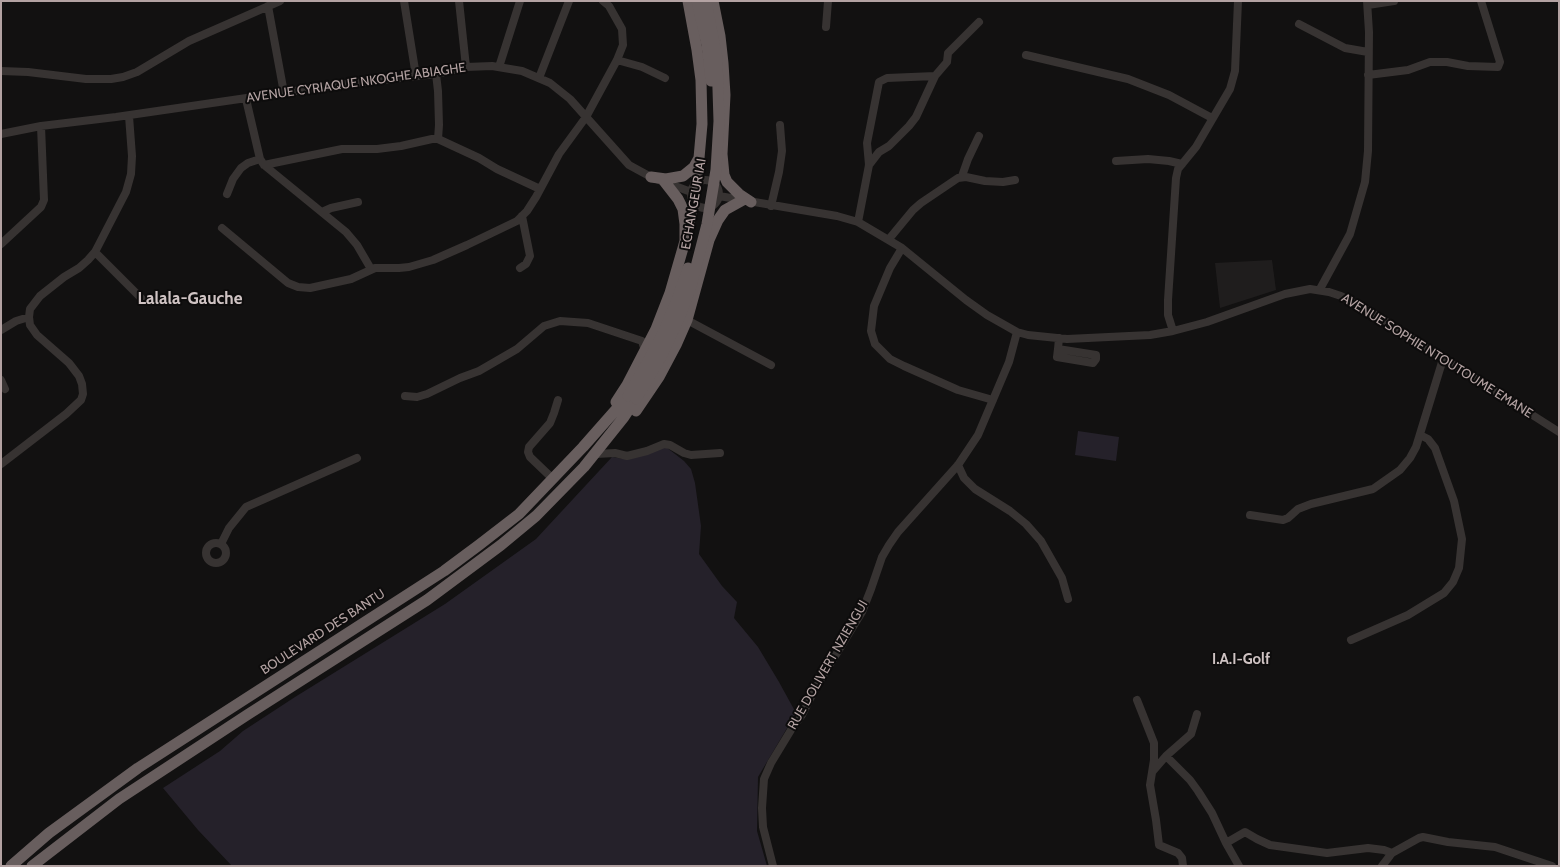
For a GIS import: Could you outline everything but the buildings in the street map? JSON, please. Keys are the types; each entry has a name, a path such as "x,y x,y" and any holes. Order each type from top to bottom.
{"highway":[{"path":"583,447 627,385 656,329 668,298 686,235 699,158 702,124 701,80 688,1"},
{"name":"ECHANGEUR IAI","path":"632,397 683,284 699,228 707,185 711,150 711,82 707,45 697,1"},
{"name":"ECHANGEUR IAI","path":"632,397 656,366 680,316 694,275 707,224 716,170 719,121 717,58 706,1"},
{"path":"32,866 119,799 427,600 502,545 536,516 596,454 620,432 666,365 686,320 709,240 722,154 725,95 720,36 713,1"},
{"path":"709,240 721,214 742,200 739,194 727,182 724,175 722,154"},
{"path":"651,177 666,179 682,176 694,167 699,158"},
{"path":"668,183 683,209 686,235"},
{"path":"596,454 624,417 632,397"},
{"name":"BOULEVARD DES BANTU","path":"11,866 49,833 138,768 444,571 519,514 632,397"}],"street":[{"path":"1,71 28,72 86,79 111,79 123,77 142,69 189,41 280,1"},
{"path":"404,1 416,76"},
{"path":"459,1 466,67"},
{"path":"499,67 520,1"},
{"path":"539,78 569,1"},
{"path":"222,228 288,283 298,287 310,288 351,278 371,269 409,267 433,260 517,220 522,216 536,197 559,154 586,116 617,60 623,44 622,29 609,6 603,1"},
{"path":"826,27 828,1"},
{"path":"1173,331 1168,315 1168,300 1176,178 1178,169 1196,147 1230,89 1236,71 1238,1"},
{"path":"1320,289 1350,234 1365,182 1368,151 1367,3 1394,1"},
{"path":"1368,75 1408,70 1430,62 1446,62 1468,66 1498,68 1500,62 1481,1"},
{"path":"268,6 284,93"},
{"path":"869,165 879,152 889,146 916,117 935,76 947,62 948,53 979,22"},
{"path":"1299,24 1345,48 1368,52"},
{"path":"1026,55 1128,79 1179,100 1212,118"},
{"path":"617,60 642,67 665,78"},
{"name":"AVENUE CYRIAQUE NKOGHE ABIAGHE","path":"1,134 41,126 129,116 246,98 436,74 466,67 499,67 522,71 539,78 560,90 586,116 629,165 651,177 694,192"},
{"path":"436,74 438,91 438,139"},
{"path":"858,222 869,165 867,143 879,82 887,78 935,76"},
{"path":"246,98 262,162 353,239 371,269"},
{"path":"1,464 66,414 81,400 83,394 79,376 69,363 37,335 30,325 30,310 40,296 64,277 79,268 95,252 126,192 129,184 132,156 129,116"},
{"path":"772,206 782,151 780,125"},
{"path":"1,244 41,207 44,200 41,126"},
{"path":"890,239 913,210 921,203 962,176 979,136"},
{"path":"227,194 233,179 241,168 248,163 342,149 377,149 401,146 432,139 438,139 479,158 497,169 540,188"},
{"path":"1116,161 1148,159 1182,164"},
{"path":"962,176 985,181 1002,182 1015,180"},
{"path":"707,180 711,181 717,195 705,208 698,205 694,192 700,181 707,180"},
{"name":"AVENUE SOPHIE NTOUTOUME EMANE","path":"717,195 772,206 837,216 858,222 890,239 966,300 993,318 1017,332 1028,335 1059,338 1115,338 1150,335 1173,331 1207,322 1285,294 1310,289 1320,289 1341,296 1356,304 1559,432"},
{"path":"322,212 331,208 358,202"},
{"path":"520,268 526,264 530,256 522,216"},
{"path":"902,248 884,280 874,306 870,331 875,344 890,359 904,366 958,390 993,400"},
{"path":"95,252 143,300"},
{"path":"1,330 16,321 29,317"},
{"path":"686,320 771,365"},
{"path":"405,396 417,397 426,394 479,371 517,349 544,326 560,321 588,323 642,341 645,350"},
{"name":"RUE DOLIVERT NZIENGUI","path":"773,866 764,832 762,808 764,779 771,763 802,715 815,689 862,612 872,589 882,557 889,545 898,532 958,465 978,435 1009,362 1017,332"},
{"path":"1058,349 1059,338"},
{"path":"1250,515 1283,520 1288,518 1298,509 1311,504 1373,489 1400,470 1410,458 1416,447 1443,359"},
{"path":"1,380 6,388"},
{"path":"553,480 530,458 528,452 529,447 550,424 558,400"},
{"path":"1351,640 1408,615 1444,593 1453,582 1459,568 1462,539 1454,502 1435,448 1428,439 1420,435"},
{"path":"596,454 615,453 628,456 647,451 664,444 670,445 684,453 691,455 720,453"},
{"path":"221,544 229,528 246,507 357,458"},
{"path":"958,465 964,478 976,489 1010,511 1041,541 1062,578 1068,599"},
{"path":"1137,700 1154,743 1154,760 1150,785 1159,845 1178,853 1182,858 1183,866"},
{"path":"1152,772 1166,756 1191,734 1197,714"},
{"path":"1166,756 1186,776 1198,791 1212,813 1239,866"},
{"path":"1226,843 1245,832 1263,842 1283,847 1327,853 1368,848 1384,850 1392,853"},
{"path":"1382,866 1392,853 1423,837 1448,842 1495,847 1552,866"}],"shaded area":[{"path":"1272,260 1276,290 1220,308 1215,263"},
{"path":"1078,431 1119,437 1116,461 1075,455"},
{"path":"666,447 684,461 691,469 695,483 701,526 699,554 722,586 737,602 734,618 758,647 796,713 758,777 757,831 767,866 232,866 198,830 163,788 220,751 243,731 295,697 445,604 536,539 612,457 624,459"}],"district":[{"name":"Lalala-Gauche","path":"190,299"},
{"name":"I.A.I-Golf","path":"1241,660"}]}
